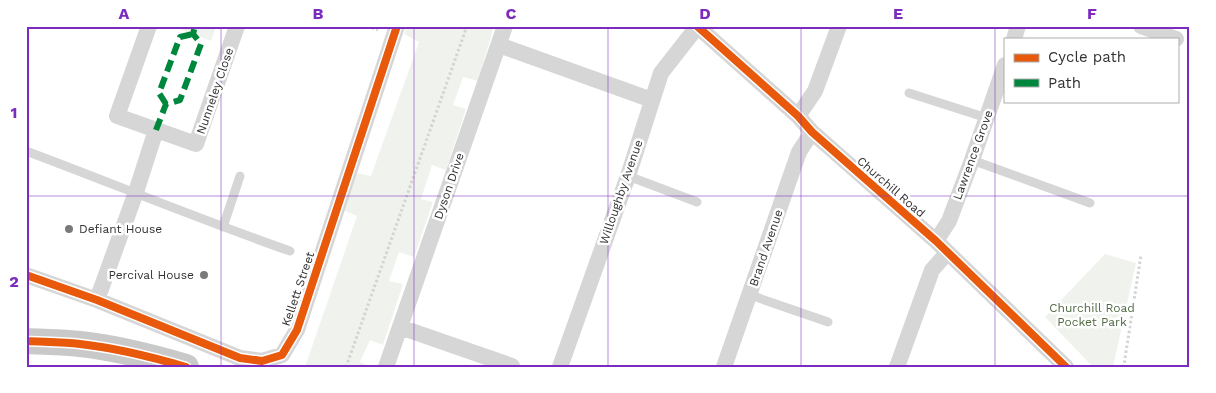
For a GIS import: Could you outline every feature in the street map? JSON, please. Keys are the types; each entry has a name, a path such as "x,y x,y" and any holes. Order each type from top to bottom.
{"main road":[{"path":"26,341 88,345 141,354 186,367"}],"street":[{"name":"Nunneley Close","path":"148,26 117,116 196,144 237,26"},
{"name":"Kellett Street","path":"26,275 97,300 240,358 262,362 282,355 297,330 398,26"},
{"name":"Dyson Drive","path":"386,367 505,26"},
{"name":"Churchill Road","path":"697,26 798,116 812,132 942,247 1066,367"},
{"name":"Willoughby Avenue","path":"560,367 628,176 661,73 697,26"},
{"path":"798,116 815,92 839,26"},
{"path":"1014,38 1018,26"},
{"path":"1141,26 1173,38"},
{"path":"1178,40 1190,44"},
{"path":"499,45 652,100"},
{"name":"Lawrence Grove","path":"898,367 1004,68"},
{"path":"97,300 156,130"},
{"name":"Brand Avenue","path":"724,367 799,152 812,132"},
{"path":"400,327 512,366"}],"lane":[{"path":"909,92 987,118"},
{"path":"26,151 136,192 222,227 290,251"},
{"path":"972,160 1090,203"},
{"path":"222,227 240,176"},
{"path":"628,176 697,202"},
{"path":"750,295 828,322"}],"path":[{"path":"346,367 467,26"},
{"path":"1122,367 1124,365 1141,255"}],"green space":[{"path":"177,26 216,26 211,41 177,28"},
{"path":"407,26 494,26 478,81 463,77 453,105 466,109 446,170 432,165 421,199 433,202 414,257 399,252 389,281 403,284 383,345 370,340 360,362 372,367 305,367 357,216 343,210 357,173 371,176 419,42 404,34"},
{"name":"Churchill Road Pocket Park","path":"1105,254 1136,263 1113,367 1093,367 1045,317"}],"marked path":[{"path":"156,130 166,104 180,100 201,44 193,34 195,26"},
{"path":"166,104 159,93 180,37 193,34"}],"cycle path":[{"path":"26,275 97,300 240,358 262,361 282,355 297,330 397,26"},
{"path":"697,26 798,116 812,132 936,241 1066,367"},
{"path":"26,341 74,343 107,348 147,356 186,367"}],"place":[{"name":"Defiant House","path":"69,229"},
{"name":"Percival House","path":"204,275"}]}
